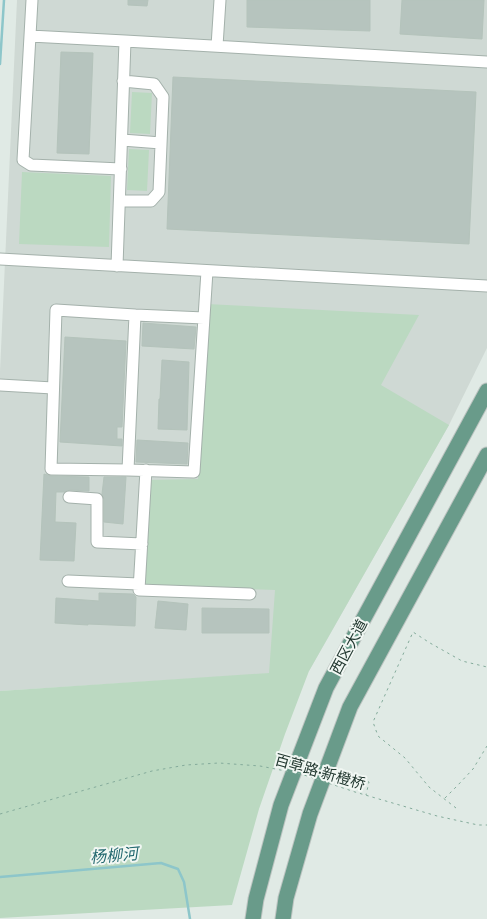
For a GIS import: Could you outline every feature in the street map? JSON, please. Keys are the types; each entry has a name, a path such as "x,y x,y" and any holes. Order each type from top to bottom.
{"main road":[{"name":"西区大道","path":"253,919 256,899 281,805 326,688 487,391"},
{"name":"西区大道","path":"282,919 286,898 310,814 350,708 487,456"}],"street":[{"path":"32,0 23,160 31,165 121,169"},
{"path":"218,46 220,0"},
{"path":"30,36 487,62"},
{"path":"118,266 125,41"},
{"path":"120,201 151,201 159,192 163,97 154,84 124,82"},
{"path":"122,140 161,142"},
{"path":"0,259 487,286"},
{"path":"204,318 56,310 51,469 194,472 204,318 207,271"},
{"path":"128,470 135,315"},
{"path":"0,386 53,388"},
{"path":"146,470 139,590 250,594"},
{"path":"69,497 97,499 97,542 142,544"},
{"path":"68,581 139,584"}],"path":[{"path":"456,808 429,787 405,758 378,736 373,722 413,632 462,661 487,667"},
{"path":"444,798 473,769 487,746"},
{"name":"百草路·新橙桥","path":"0,814 152,771 186,765 219,763 260,766 301,774 437,816 478,825 487,825"},
{"path":"327,768 369,782 366,795"}],"shaded area":[{"path":"17,0 487,0 487,348 449,425 309,671 0,691 0,371"}],"green space":[{"path":"132,92 152,93 150,134 130,133"},
{"path":"129,149 149,150 147,191 127,190"},
{"path":"22,172 111,176 109,247 19,244"},
{"path":"207,304 419,315 381,385 449,425 309,671 259,809 232,905 0,918 0,691 269,673 275,590 142,586 148,480 198,479"}],"building":[{"path":"128,0 148,0 147,6 128,5"},
{"path":"247,0 370,0 370,31 247,27"},
{"path":"402,0 484,0 482,39 400,34"},
{"path":"61,52 93,53 89,154 57,153"},
{"path":"173,77 476,92 469,244 167,229"},
{"path":"143,323 196,327 194,349 142,346"},
{"path":"65,337 126,341 122,427 117,427 117,439 122,439 122,446 60,442"},
{"path":"162,360 189,362 187,430 158,429"},
{"path":"137,440 188,443 187,464 136,462"},
{"path":"44,474 51,476 89,477 89,491 70,490 56,492 55,522 76,523 74,561 40,560"},
{"path":"104,477 126,477 123,524 104,522 104,499 102,494"},
{"path":"99,593 133,594 136,597 135,626 55,623 56,598 99,601"},
{"path":"158,601 188,604 186,630 155,628"},
{"path":"202,608 269,609 269,633 202,633"}],"waterway":[{"name":"杨柳河","path":"0,64 4,0"},
{"name":"杨柳河","path":"0,877 161,863 178,869 184,882 190,919"}]}
